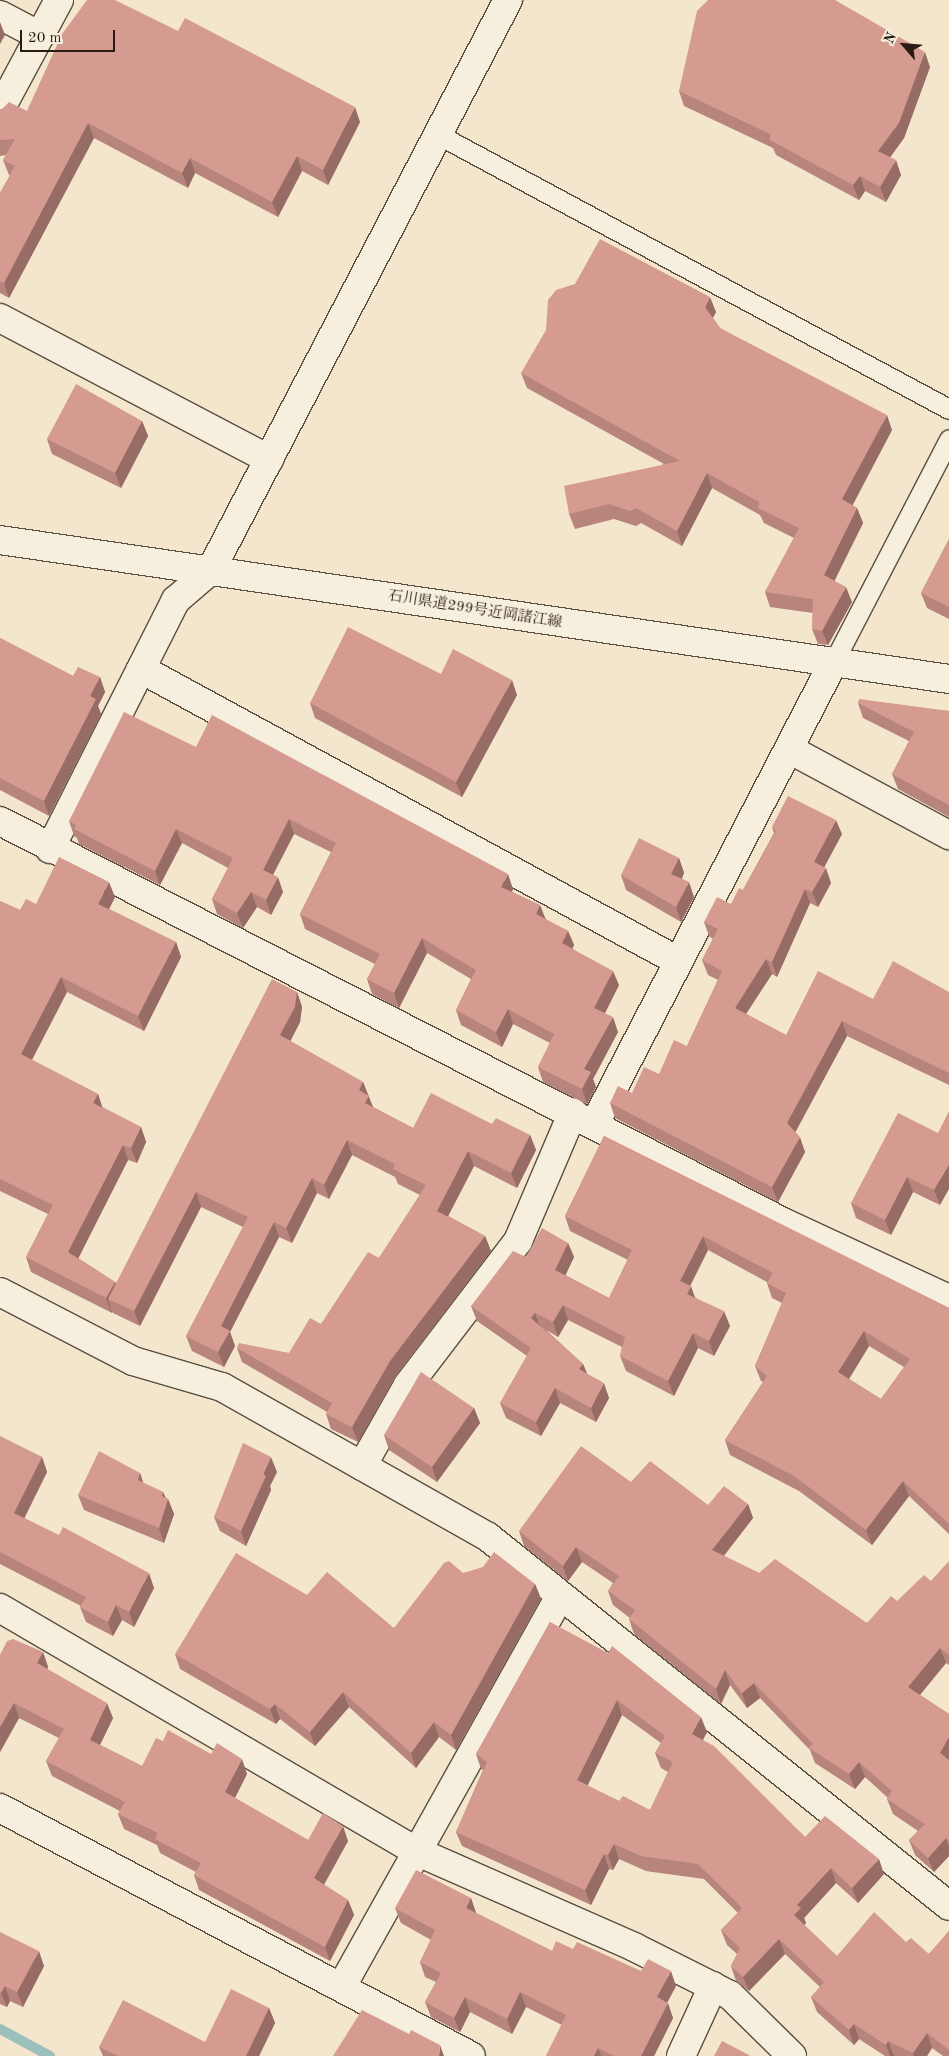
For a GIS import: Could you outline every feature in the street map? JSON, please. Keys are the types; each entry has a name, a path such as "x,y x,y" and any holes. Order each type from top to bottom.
{"street":[{"path":"0,110 59,0"},
{"path":"50,849 176,600 212,570 508,0"},
{"path":"0,15 40,36"},
{"path":"0,318 269,459"},
{"name":"石川県道299号近岡諸江線","path":"0,540 949,679"},
{"path":"362,1466 408,1385 518,1241 584,1117 678,961 833,663"},
{"path":"141,668 678,961"},
{"path":"789,749 949,835"},
{"path":"0,822 50,849 584,1117 785,1223 949,1299"},
{"path":"0,1292 133,1361 222,1387 488,1537 559,1598 949,1906"},
{"path":"342,1986 559,1598"},
{"path":"0,1608 418,1852 730,1995 792,2056"},
{"path":"0,1808 342,1986 471,2056"},
{"path":"681,2056 713,1986"}],"lane":[{"path":"437,134 949,409"},
{"path":"833,663 949,439"}],"building":[{"path":"87,0 115,0 178,31 185,18 355,107 323,170 297,156 272,202 190,158 182,173 88,123 4,283 0,281 0,193 15,166 3,160 15,139 0,140 0,109 9,102 27,111 62,34"},
{"path":"708,0 835,0 925,52 899,123 878,151 896,160 880,187 860,176 853,185 770,140 770,134 679,91 697,11"},
{"path":"600,239 710,297 705,307 720,328 887,415 842,499 857,508 824,575 846,587 822,631 812,629 813,599 765,592 799,528 758,508 759,502 707,473 677,531 636,508 630,511 609,504 569,514 564,486 680,461 521,373 546,330 548,300 556,290 575,284"},
{"path":"76,384 142,421 115,473 47,439"},
{"path":"949,539 949,607 921,593"},
{"path":"348,627 441,674 453,649 512,680 456,782 310,703"},
{"path":"0,638 73,676 78,667 100,677 90,696 96,699 44,801 0,778"},
{"path":"859,699 949,711 949,805 892,774 914,732 858,703"},
{"path":"124,712 196,747 212,715 508,874 501,887 540,905 536,914 568,931 562,943 613,971 594,1008 613,1017 584,1069 591,1072 582,1089 538,1067 554,1034 508,1009 496,1032 456,1010 476,970 422,938 394,993 367,979 380,954 300,914 336,843 289,819 263,870 278,877 266,900 251,892 237,913 212,899 233,858 176,829 155,871 74,829 76,825 69,821"},
{"path":"788,796 836,820 814,862 826,868 812,892 805,889 772,962 766,959 735,1008 786,1035 818,971 873,999 893,961 949,992 949,1073 842,1021 787,1123 800,1137 772,1187 610,1103 618,1086 632,1093 644,1067 659,1074 674,1040 687,1046 722,971 702,960 718,929 704,922 717,897 731,904 739,888 743,890 776,831 772,827"},
{"path":"639,838 679,858 671,874 689,882 676,907 621,875"},
{"path":"59,857 109,882 98,904 176,942 138,1016 61,977 21,1054 98,1094 93,1103 141,1127 131,1148 123,1145 68,1252 115,1282 106,1298 26,1257 53,1205 0,1179 0,901 20,910 26,899 36,904"},
{"path":"272,979 297,992 295,1007 280,1035 363,1082 359,1090 369,1096 365,1103 413,1128 431,1093 492,1124 496,1118 530,1135 511,1173 468,1151 437,1211 485,1236 390,1361 352,1427 326,1414 332,1403 237,1348 239,1343 289,1353 310,1318 321,1324 368,1252 379,1258 426,1185 393,1169 395,1164 347,1140 324,1185 312,1178 286,1228 274,1222 221,1326 230,1331 218,1352 186,1336 248,1217 196,1192 134,1311 108,1299"},
{"path":"949,1111 949,1164 934,1190 907,1177 885,1220 851,1203 898,1113 938,1133"},
{"path":"604,1136 949,1308 949,1524 903,1481 866,1530 794,1476 725,1440 767,1376 755,1366 786,1293 767,1283 773,1273 703,1236 680,1281 691,1286 687,1294 724,1311 709,1341 693,1333 668,1381 620,1356 625,1337 563,1305 553,1322 535,1313 531,1318 583,1364 579,1369 604,1383 591,1408 555,1388 536,1422 500,1403 531,1348 471,1306 513,1251 526,1257 542,1228 568,1243 555,1270 609,1298 632,1250 565,1216","holes":["864,1331 910,1359 881,1399 838,1372"]},
{"path":"421,1372 474,1408 432,1467 384,1435"},
{"path":"0,1436 42,1457 14,1513 59,1535 63,1527 149,1573 129,1612 116,1605 108,1622 80,1607 86,1597 0,1552"},
{"path":"243,1443 271,1457 263,1474 266,1476 241,1531 214,1517"},
{"path":"581,1446 631,1482 650,1461 708,1505 724,1486 748,1504 712,1550 759,1573 775,1559 867,1623 891,1596 897,1601 924,1575 931,1581 949,1563 949,1655 940,1648 908,1687 949,1714 949,1737 940,1753 949,1760 949,1841 946,1838 928,1858 909,1840 925,1824 887,1799 892,1791 859,1762 849,1774 809,1748 813,1744 754,1683 742,1693 725,1670 716,1689 629,1619 635,1610 608,1591 619,1576 576,1547 563,1566 519,1531"},
{"path":"99,1451 140,1473 138,1480 163,1492 162,1496 168,1499 159,1528 78,1495"},
{"path":"494,1552 535,1584 451,1735 434,1722 411,1753 343,1692 310,1732 275,1704 270,1709 175,1654 236,1553 307,1595 327,1572 394,1628 444,1563 449,1561 463,1573 483,1567"},
{"path":"550,1622 608,1653 612,1646 701,1717 692,1734 714,1746 805,1837 825,1816 879,1859 852,1888 831,1868 797,1905 801,1908 794,1915 837,1956 874,1912 906,1942 911,1938 929,1954 949,1931 949,2050 927,2033 913,2053 888,2041 886,2045 854,2024 849,2030 811,1997 824,1982 779,1939 743,1977 731,1966 740,1948 721,1930 742,1908 698,1864 641,1856 614,1844 608,1855 604,1854 585,1890 456,1832 487,1762 476,1754","holes":["617,1700 665,1736 655,1753 673,1762 650,1810 623,1796 619,1801 577,1780"]},
{"path":"13,1639 43,1652 37,1663 107,1703 90,1740 142,1766 156,1738 163,1741 168,1730 211,1754 217,1743 242,1759 225,1792 308,1840 323,1813 343,1826 314,1878 348,1900 325,1947 194,1875 201,1863 155,1839 158,1833 118,1814 125,1802 46,1761 64,1729 14,1703 0,1727 0,1655 7,1641"},
{"path":"416,1870 471,1898 466,1908 552,1951 556,1941 573,1949 577,1942 641,1971 648,1959 671,1971 657,1997 668,2003 641,2056 614,2056 598,2048 594,2056 546,2056 566,2015 520,1992 507,2019 465,1997 454,2018 425,2002 441,1973 420,1962 435,1930 395,1908"},
{"path":"0,1932 39,1951 17,1992 5,1986 0,1992"},
{"path":"231,1989 269,2008 246,2056 118,2056 99,2047 123,2000 205,2042"},
{"path":"362,2010 409,2034 411,2030 440,2045 439,2056 333,2056"},
{"path":"722,2041 749,2055 749,2056 714,2056"}],"waterway":[{"path":"0,2029 50,2056"}]}
